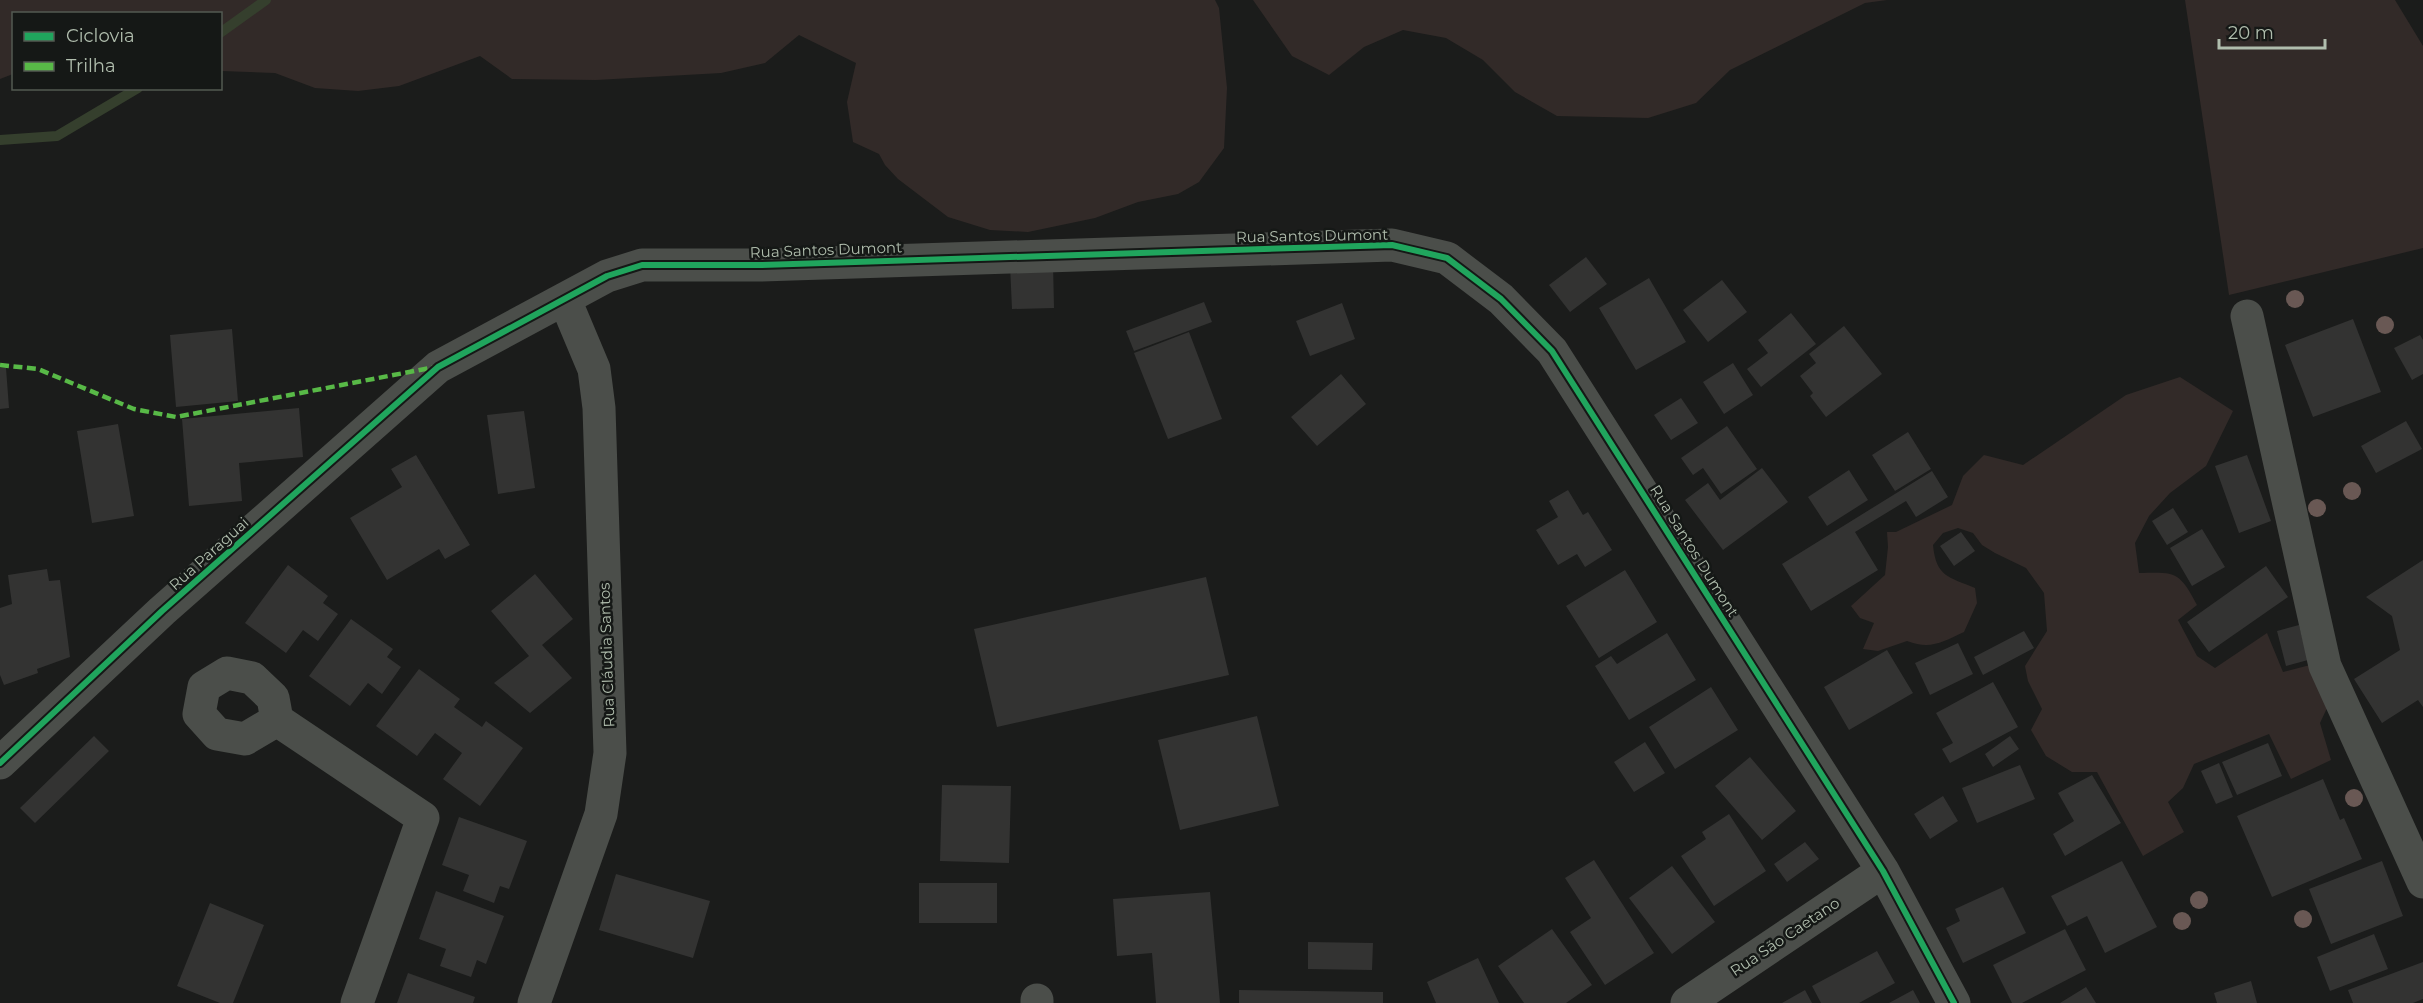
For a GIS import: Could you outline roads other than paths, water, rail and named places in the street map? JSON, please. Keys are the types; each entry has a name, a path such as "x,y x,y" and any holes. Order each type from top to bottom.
{"street":[{"name":"Rua Santos Dumont","path":"438,367 607,276 642,265 760,265 1392,245 1447,258 1501,299 1552,351 1883,871 1954,1003"},
{"name":"Rua Cláudia Santos","path":"534,1003 601,814 610,753 599,408 594,369 565,300"},
{"path":"2247,316 2325,666 2423,882"},
{"name":"Rua Paraguai","path":"0,763 162,611 438,367"},
{"path":"277,720 423,818 357,1003"},
{"name":"Rua São Caetano","path":"1686,1003 1883,871"}],"waterway":[{"path":"222,32 266,0"},
{"path":"0,140 57,136 135,90"}]}
